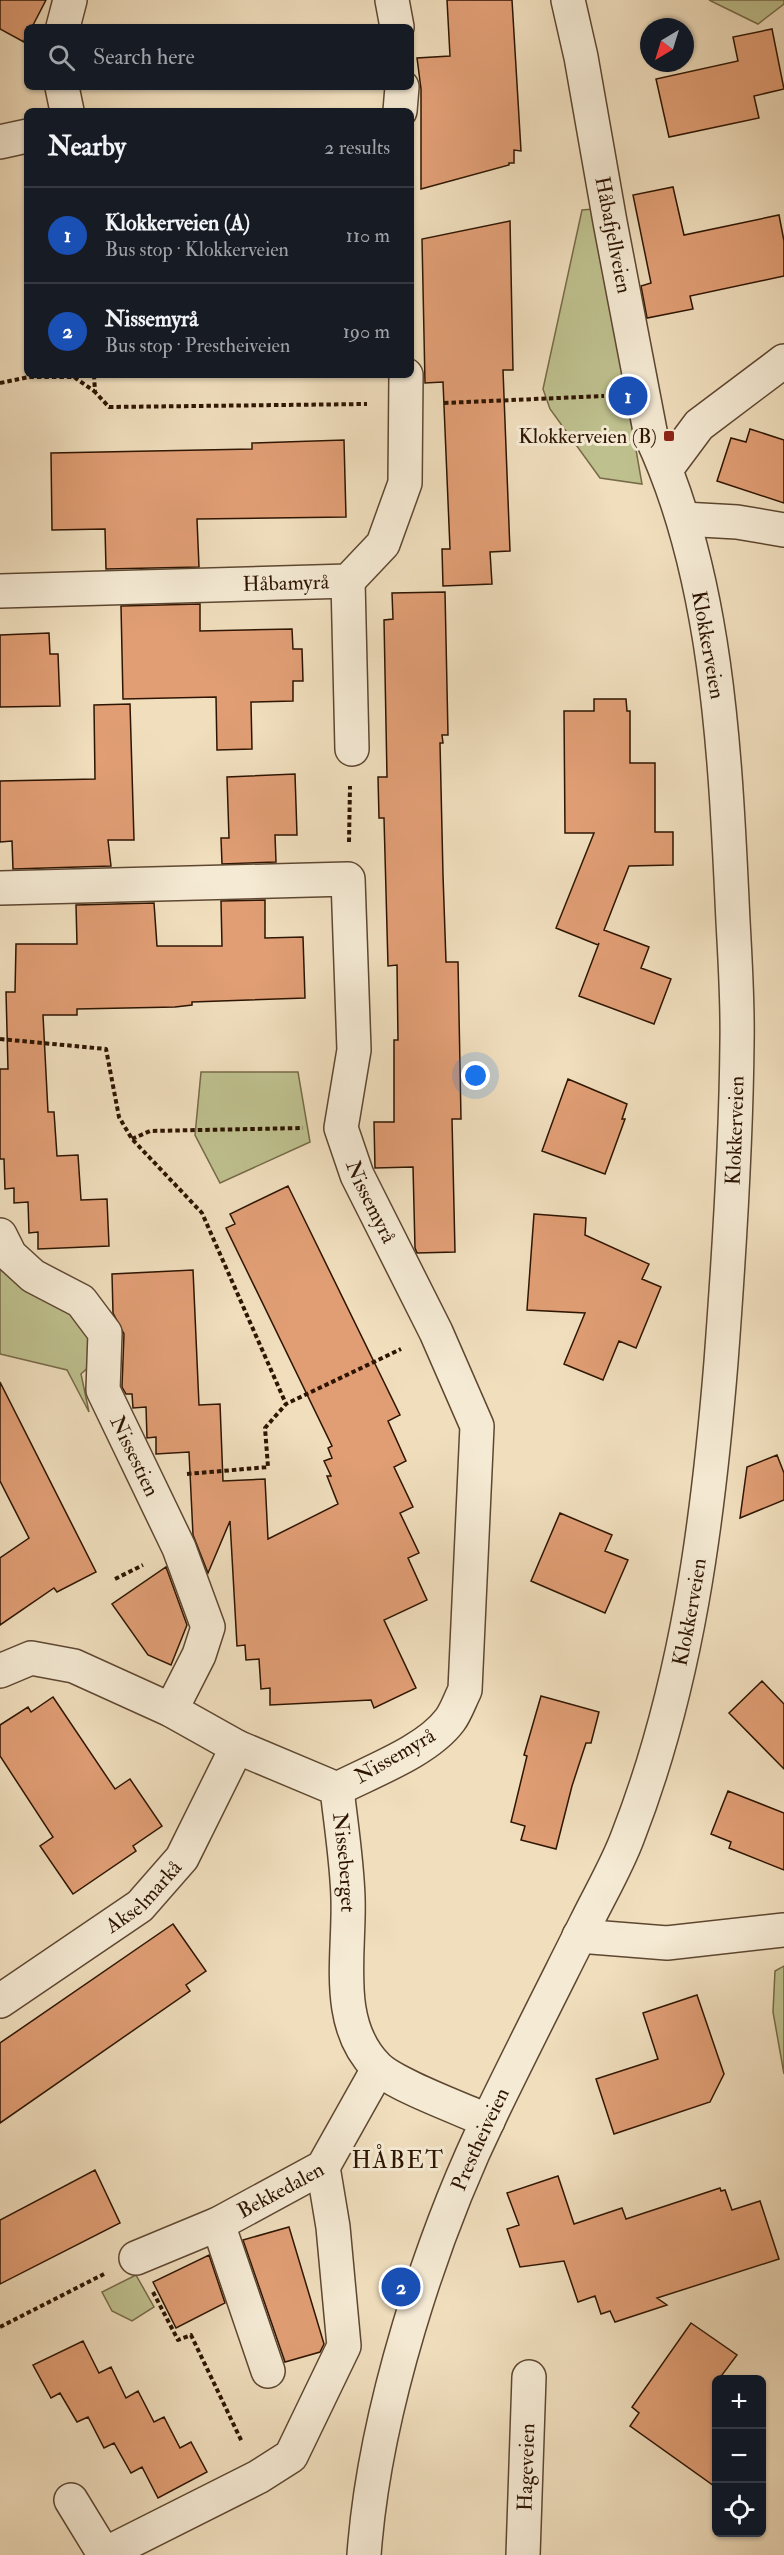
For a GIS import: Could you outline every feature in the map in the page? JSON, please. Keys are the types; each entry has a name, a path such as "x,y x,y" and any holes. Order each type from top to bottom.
{"street":[{"path":"64,24 70,0"},
{"path":"393,0 397,24"},
{"name":"Håbafjellveien","path":"568,0 581,57 651,436 667,468"},
{"path":"63,90 66,108"},
{"path":"400,108 402,90"},
{"path":"0,142 24,137"},
{"path":"667,468 699,425 784,361"},
{"name":"Håbamyrå","path":"0,591 348,581 383,544 405,483 406,389"},
{"name":"Klokkerveien","path":"579,1936 628,1838 671,1702 699,1563 715,1438 727,1282 738,1038 729,829 718,697 702,600 683,519 667,468"},
{"path":"683,519 737,522 784,530"},
{"path":"348,581 352,749"},
{"path":"0,888 348,879"},
{"name":"Nissemyrå","path":"337,1789 418,1747 438,1733 451,1719 465,1690 477,1426 436,1332 357,1175 341,1128 354,1050 348,879"},
{"name":"Nissestien","path":"0,1234 10,1255 33,1276 81,1301 105,1333 103,1390 179,1548 208,1628 199,1655 171,1710"},
{"name":"Nisseberget","path":"0,1671 31,1658 74,1666 171,1710 237,1747 337,1789 348,1897 346,1993 357,2041 378,2069 407,2085 488,2121"},
{"name":"Akselmarkå","path":"0,2001 140,1906 182,1858 237,1747"},
{"path":"579,1936 667,1943 784,1930"},
{"name":"Prestheiveien","path":"364,2555 367,2518 386,2418 413,2317 446,2223 488,2121 579,1936"},
{"name":"Bekkedalen","path":"136,2258 218,2224 323,2167 378,2069"},
{"path":"71,2500 103,2555 258,2477 291,2456 344,2346 333,2227 323,2167"},
{"path":"218,2224 268,2371"},
{"name":"Hageveien","path":"523,2555 530,2377"}],"path":[{"path":"0,383 25,378"},
{"path":"75,378 109,407 406,389 540,400 644,393"},
{"path":"94,378 94,392"},
{"path":"348,879 352,749"},
{"path":"0,1039 106,1049 119,1117 132,1139 202,1213 286,1404"},
{"path":"132,1139 150,1131 341,1128"},
{"path":"144,1477 268,1467 265,1428 286,1404 436,1332"},
{"path":"0,2327 136,2258 178,2340 191,2335 258,2477"}],"green space":[{"path":"709,0 784,0 784,4 758,24"},
{"path":"594,209 642,484 600,478 550,409 543,389 582,210"},
{"path":"201,1072 298,1072 310,1142 220,1183 195,1135"},
{"path":"0,1250 70,1306 88,1332 93,1363 81,1374 89,1412 67,1370 0,1354"},
{"path":"784,1966 784,2074 773,2012 775,1971"},
{"path":"136,2275 154,2307 132,2321 112,2311 102,2292"}],"building":[{"path":"0,0 46,0 34,24 24,24 24,42 0,29"},
{"path":"447,0 512,0 521,151 514,150 514,163 509,163 509,165 421,189 421,89 417,58 450,56"},
{"path":"772,29 784,89 754,96 759,118 669,137 656,79 738,61 733,37"},
{"path":"673,187 684,235 779,215 784,241 784,276 690,296 693,309 647,318 641,286 651,283 633,195"},
{"path":"510,221 513,370 503,370 510,551 490,552 492,584 443,586 442,549 450,549 443,382 425,383 422,239"},
{"path":"750,429 784,440 784,503 717,481 731,438 746,442"},
{"path":"344,440 346,517 197,519 199,567 106,569 105,529 52,530 51,453 252,449 252,443"},
{"path":"445,592 448,735 442,735 443,743 440,743 443,875 446,962 458,962 461,1119 452,1119 455,1252 417,1253 413,1167 375,1168 374,1122 394,1122 394,1040 398,1040 397,965 388,966 384,818 379,818 378,777 387,777 384,620 393,619 392,593"},
{"path":"200,604 200,631 292,629 293,649 302,649 303,681 293,681 293,701 251,702 252,749 217,750 216,697 123,699 121,606"},
{"path":"49,633 50,654 58,654 60,706 0,707 0,635"},
{"path":"594,699 626,699 627,711 630,711 630,763 655,763 655,832 673,832 673,865 629,866 604,930 649,947 641,968 671,979 654,1024 579,996 599,943 598,945 556,928 594,833 565,833 564,711 594,711"},
{"path":"130,704 134,840 108,840 111,866 13,869 12,841 0,842 0,781 95,779 94,705"},
{"path":"295,774 297,835 275,835 276,862 222,864 221,838 229,838 227,777"},
{"path":"265,900 265,938 303,937 305,998 192,1002 192,1005 175,1007 77,1009 77,1015 43,1015 48,1112 54,1112 57,1156 78,1155 81,1200 107,1199 109,1246 38,1249 38,1232 29,1233 28,1202 14,1203 14,1188 5,1189 4,1159 0,1159 0,1069 8,1069 6,992 15,992 16,944 77,944 76,905 154,903 157,946 222,946 221,901"},
{"path":"568,1079 627,1104 622,1119 625,1119 605,1174 542,1151"},
{"path":"288,1186 400,1415 388,1421 406,1461 394,1467 413,1507 400,1513 419,1553 408,1558 427,1600 384,1620 416,1688 374,1708 371,1700 270,1705 270,1688 261,1689 259,1659 246,1660 245,1645 237,1646 230,1521 208,1573 193,1535 189,1452 156,1454 156,1437 147,1438 146,1407 133,1408 132,1394 126,1394 122,1387 124,1334 113,1313 112,1274 193,1270 199,1405 220,1404 223,1481 265,1479 268,1539 338,1504 327,1476 331,1476 324,1461 332,1458 328,1448 332,1446 226,1228 235,1224 230,1214"},
{"path":"534,1214 586,1218 585,1235 649,1264 642,1279 661,1287 636,1348 619,1341 603,1380 564,1364 585,1313 527,1310"},
{"path":"0,1382 96,1572 57,1592 54,1588 0,1625 0,1558 29,1538 0,1481"},
{"path":"777,1455 784,1473 784,1500 740,1518 747,1467"},
{"path":"560,1513 612,1535 605,1551 628,1560 605,1613 531,1581"},
{"path":"166,1567 187,1625 171,1665 148,1655 112,1604"},
{"path":"762,1681 784,1704 784,1769 729,1713"},
{"path":"541,1696 599,1712 591,1743 586,1743 572,1786 556,1849 521,1840 525,1826 511,1822 527,1756 524,1755"},
{"path":"53,1697 115,1789 130,1779 162,1826 133,1846 136,1851 73,1894 40,1846 53,1837 0,1756 0,1725 28,1707 31,1712"},
{"path":"728,1791 784,1813 784,1870 729,1848 731,1842 711,1834"},
{"path":"173,1924 206,1971 186,1985 190,1991 0,2123 0,2043"},
{"path":"697,1995 724,2074 710,2102 614,2134 596,2079 658,2059 643,2013"},
{"path":"95,2170 120,2223 0,2284 0,2220"},
{"path":"558,2176 574,2224 622,2208 626,2219 720,2188 721,2191 725,2190 732,2210 760,2201 779,2259 657,2298 667,2305 615,2322 610,2311 601,2314 595,2296 578,2302 564,2261 520,2267 507,2229 519,2225 507,2193"},
{"path":"289,2227 324,2344 320,2352 285,2362 243,2240"},
{"path":"209,2255 225,2303 176,2328 153,2282"},
{"path":"691,2323 737,2355 722,2375 712,2375 712,2484 630,2426 639,2413 632,2407"},
{"path":"83,2341 99,2373 111,2367 126,2398 138,2391 154,2422 164,2417 180,2448 191,2442 207,2472 158,2498 142,2467 131,2473 114,2443 104,2448 88,2417 77,2422 60,2393 51,2398 33,2365"}],"place":[{"name":"Klokkerveien (A)","path":"628,396"},
{"name":"Klokkerveien (B)","path":"669,436"},
{"name":"Nissemyrå","path":"401,2287"}],"district":[{"name":"HÅBET","path":"398,2160"}]}
